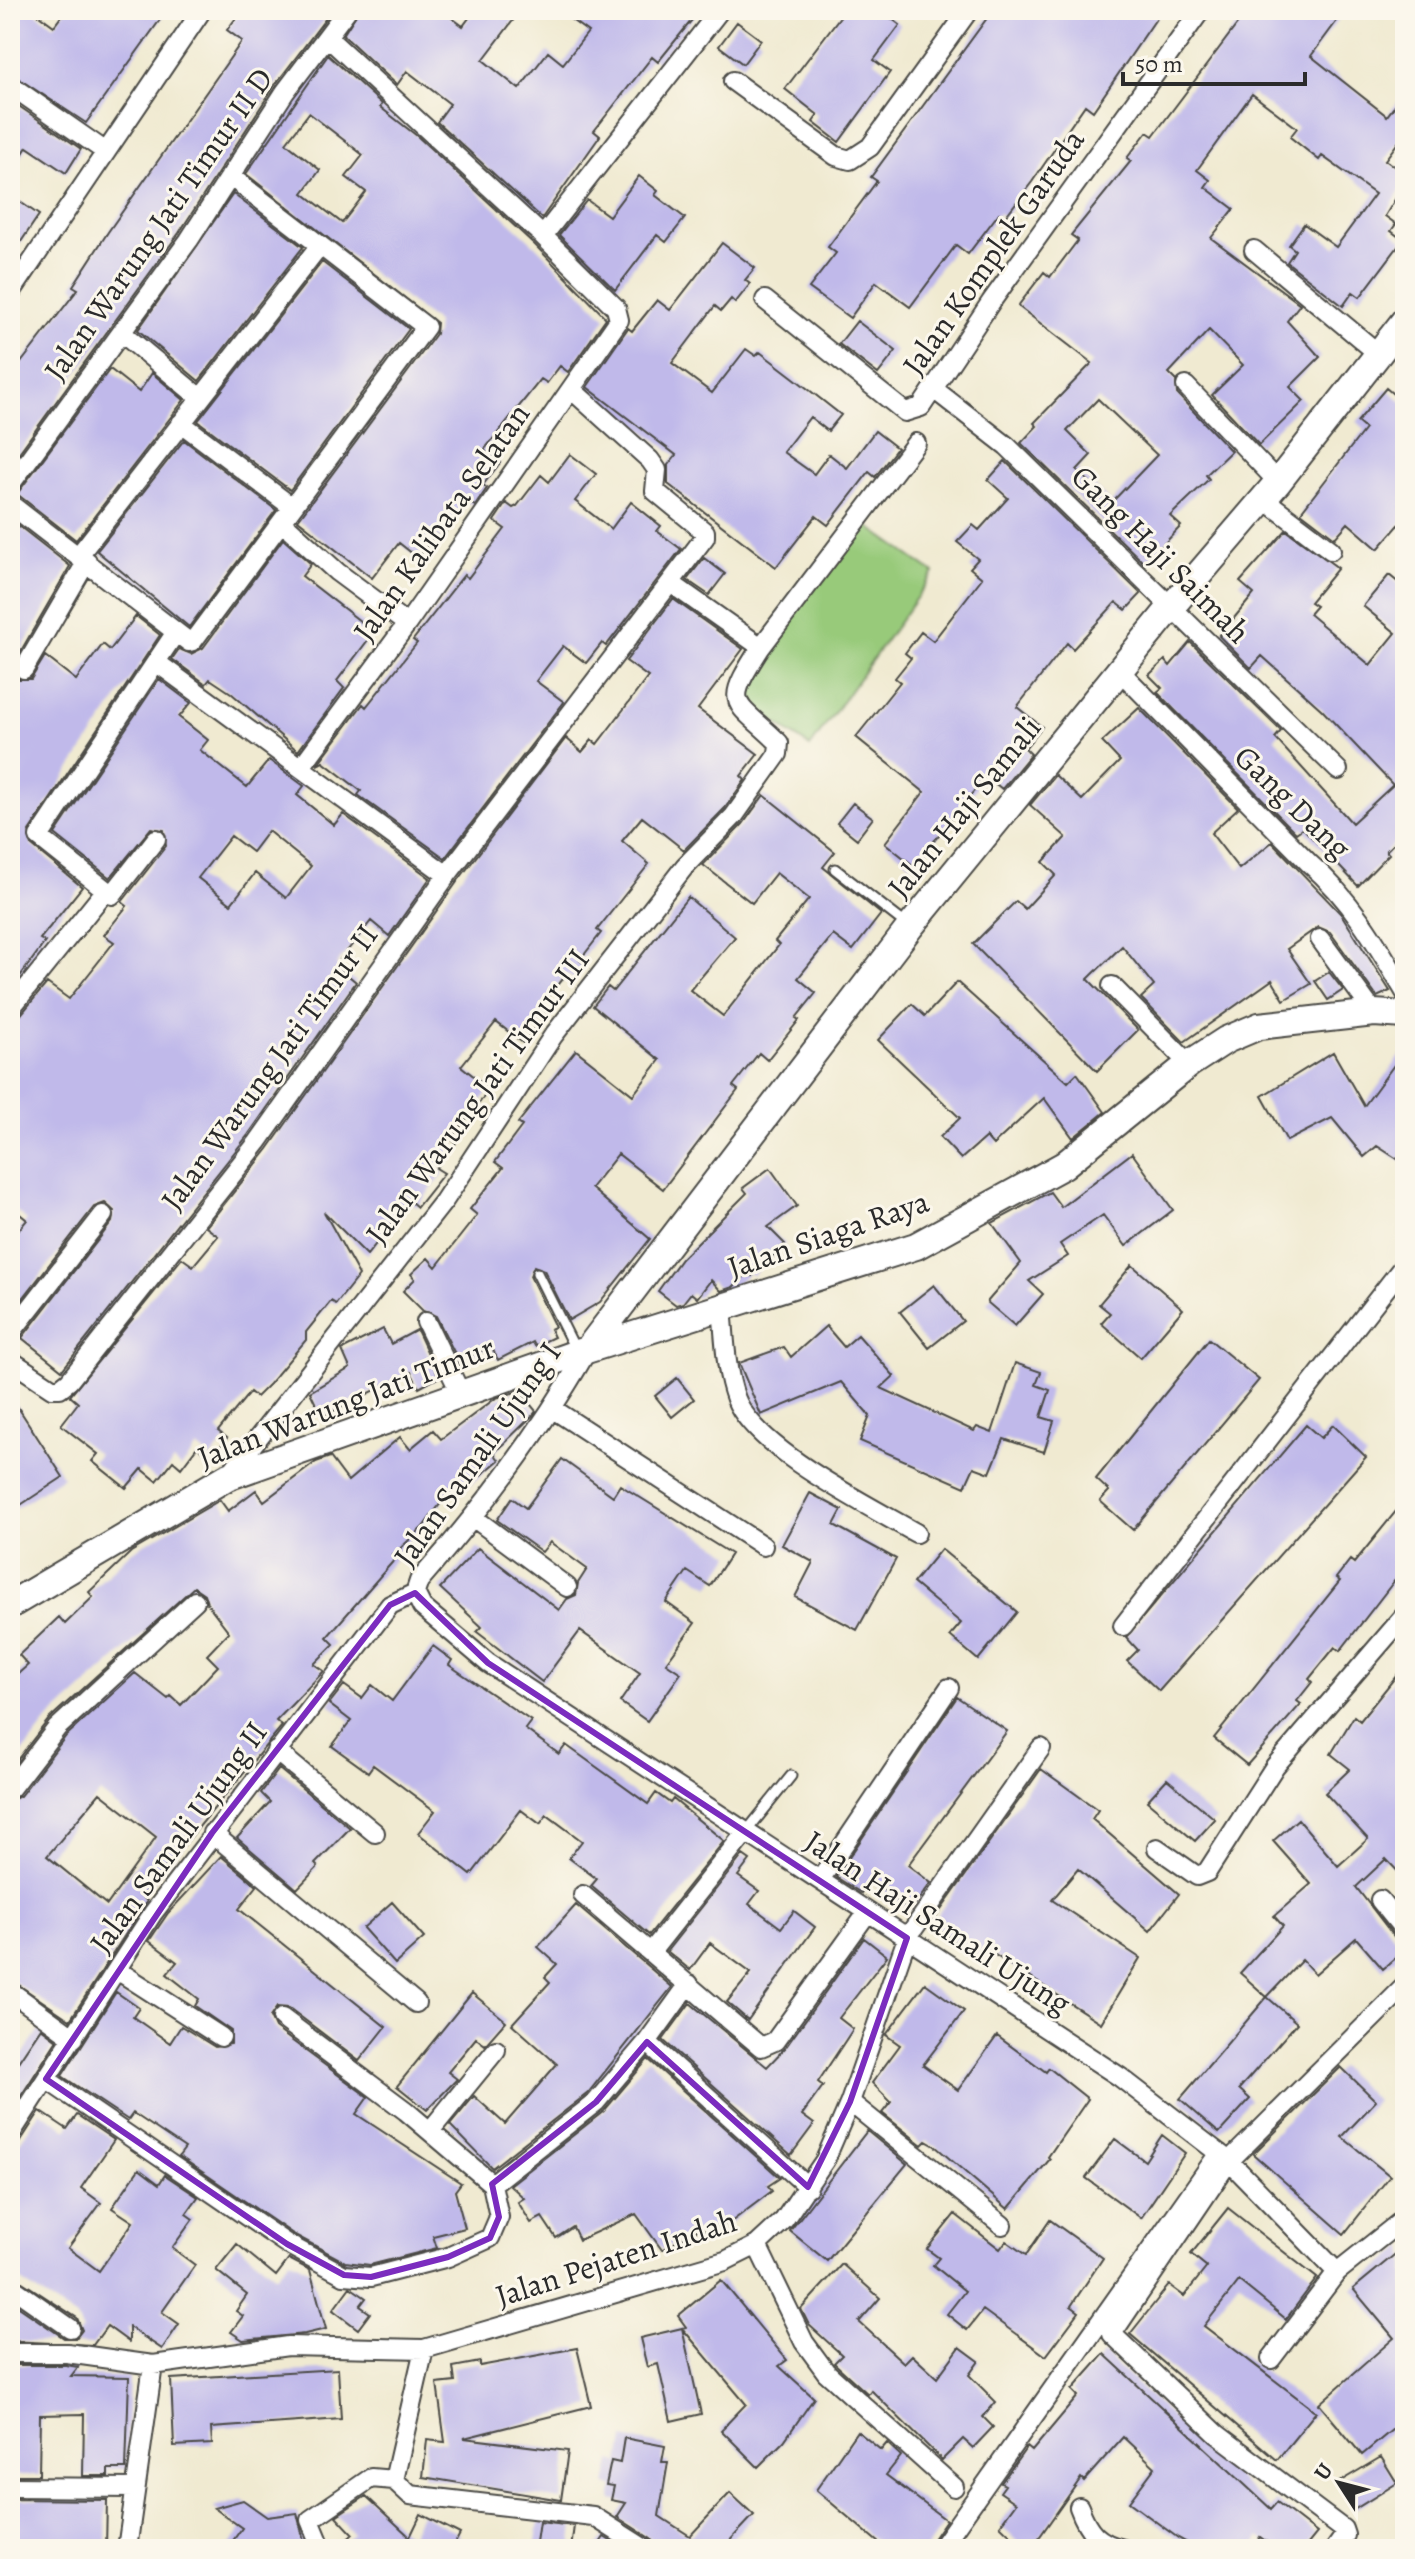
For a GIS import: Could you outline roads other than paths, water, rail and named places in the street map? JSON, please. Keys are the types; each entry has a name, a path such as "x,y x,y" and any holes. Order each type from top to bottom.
{"main road":[{"name":"Jalan Haji Samali","path":"582,1351 910,927 1172,606 1271,491 1405,320"},
{"name":"Jalan Siaga Raya","path":"582,1351 931,1239 1064,1165 1189,1064 1226,1040 1259,1026 1374,1013 1405,1015"},
{"name":"Jalan Warung Jati Timur","path":"10,1605 227,1477 582,1351"}],"street":[{"name":"Jalan Warung Jati Timur II D","path":"10,485 122,333 294,79 347,10"},
{"path":"327,37 543,236 720,10"},
{"path":"733,81 836,156 850,160 870,147 969,10"},
{"name":"Jalan Komplek Garuda","path":"765,300 905,412 921,407 991,302 1201,10"},
{"path":"14,282 106,152 195,13"},
{"path":"10,85 106,152"},
{"path":"10,504 189,642 193,641 426,327 230,176"},
{"name":"Jalan Kalibata Selatan","path":"301,767 407,624 619,320 616,308 543,236"},
{"path":"24,669 83,558 181,423 320,245"},
{"path":"1254,250 1380,355"},
{"path":"122,333 200,398"},
{"path":"1186,386 1271,491 1331,550"},
{"path":"156,662 447,875 700,547 705,532 655,491 657,470 650,460 571,389"},
{"name":"Gang Haji Saimah","path":"935,390 1007,446 1338,770"},
{"path":"181,423 287,515 337,572 407,624"},
{"path":"672,584 761,647 916,443"},
{"path":"109,893 39,837 39,833 176,632"},
{"name":"Jalan Warung Jati Timur III","path":"227,1477 444,1201 553,1036 685,866 734,816 778,754 779,743 744,713 736,698 739,683 761,647"},
{"name":"Gang Dang","path":"1120,671 1309,863 1337,887 1369,931 1405,992"},
{"path":"10,1009 156,839"},
{"name":"Jalan Warung Jati Timur II","path":"10,1360 52,1388 60,1388 69,1381 258,1142 447,875"},
{"path":"1320,939 1374,1013"},
{"path":"1112,986 1189,1064"},
{"path":"10,1334 103,1215"},
{"path":"1123,1626 1405,1264"},
{"path":"722,1307 729,1374 736,1400 750,1424 819,1477 916,1533"},
{"path":"426,1322 461,1394"},
{"name":"Jalan Samali Ujung I","path":"415,1593 419,1581 474,1518 553,1409 582,1351"},
{"path":"553,1409 763,1546"},
{"path":"474,1518 567,1587"},
{"name":"Jalan Samali Ujung II","path":"10,2135 153,1913 212,1833 390,1605 415,1593"},
{"name":"Jalan Haji Samali Ujung","path":"415,1593 422,1607 488,1663 1120,2077 1224,2157 1337,2272"},
{"path":"10,1789 57,1728 195,1601"},
{"path":"1157,1848 1188,1872 1197,1876 1207,1872 1275,1766 1405,1615"},
{"path":"820,1880 949,1688"},
{"name":"Jalan Pejaten Indah","path":"10,2353 67,2353 153,2365 288,2346 424,2349 725,2261 757,2245 784,2220 832,2146 907,1938 1041,1748"},
{"path":"276,1751 375,1833"},
{"path":"651,1952 746,1832"},
{"path":"212,1833 416,2003"},
{"path":"583,1895 761,2047 768,2047 868,1912"},
{"path":"1380,1900 1405,1931"},
{"path":"117,1970 221,2037"},
{"path":"492,2184 596,2102 647,2042 689,1984"},
{"path":"10,1991 74,2038"},
{"path":"940,2549 1224,2157 1401,1998"},
{"path":"46,2079 287,2244 344,2275 371,2277 448,2257 490,2238 499,2217 492,2184 430,2131 282,2018"},
{"path":"647,2042 808,2187"},
{"path":"430,2131 496,2050"},
{"path":"850,2102 1002,2225"},
{"path":"1224,2157 1112,2334 1217,2434 1343,2529 1345,2535 1335,2549"},
{"path":"1271,2359 1337,2272 1401,2229"},
{"path":"757,2245 804,2342 826,2372 954,2487"},
{"path":"10,2286 70,2328"},
{"path":"394,2480 424,2349"},
{"path":"127,2549 153,2365"},
{"path":"322,2549 310,2520 371,2478 394,2480 417,2498 593,2516 645,2549"},
{"path":"10,2487 134,2488"},
{"path":"1079,2507 1085,2523 1099,2541 1123,2549"}],"lane":[{"path":"835,869 910,927"},
{"path":"537,1273 582,1351"},
{"path":"746,1832 791,1776"}]}
